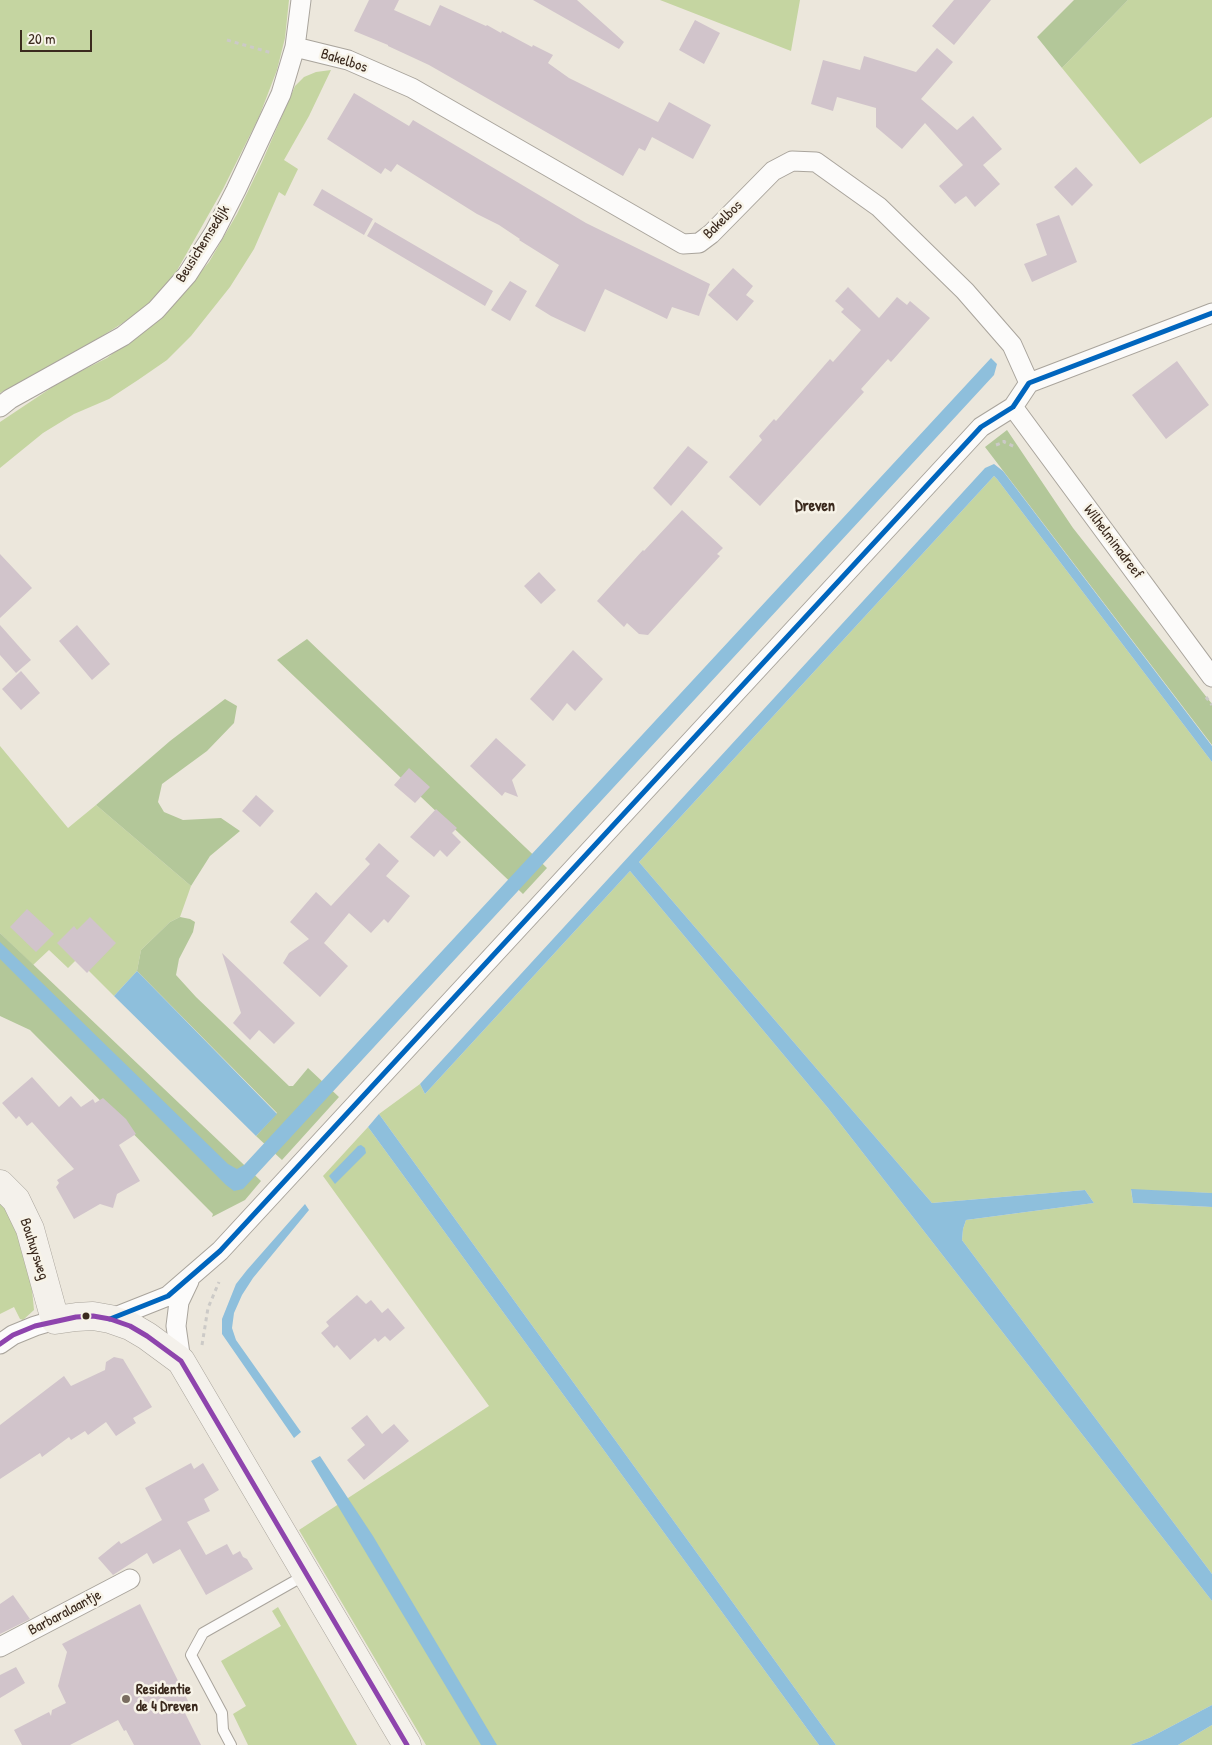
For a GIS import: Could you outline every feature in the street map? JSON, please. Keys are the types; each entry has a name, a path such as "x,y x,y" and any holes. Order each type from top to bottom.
{"street":[{"name":"Beusichemsedijk","path":"0,407 10,399 123,336 156,310 187,275 214,233 281,94 287,51 301,0"},
{"name":"Bakelbos","path":"287,51 348,60 412,88 683,244 699,243 711,234 773,171 792,161 816,162 879,208 965,291 1012,345 1029,383"},
{"path":"110,1319 168,1296 227,1243 981,427 1013,407 1029,383 1212,312"},
{"name":"Wilhelminadreef","path":"1013,407 1212,677"},
{"name":"Bouhuysweg","path":"0,1184 16,1200 30,1228 56,1320"},
{"path":"192,1275 179,1302 176,1326 181,1361 407,1745"},
{"path":"0,1344 13,1335 35,1326 56,1320 84,1316 110,1319 130,1326 181,1361"},
{"name":"Barbaralaantje","path":"0,1647 130,1579"}],"lane":[{"path":"231,1745 223,1730 222,1713 191,1655 203,1633 307,1574"}],"path":[{"path":"227,40 287,51"}],"green space":[{"path":"0,0 289,0 285,38 277,70 259,117 223,189 175,274 142,311 62,361 0,393"},
{"path":"660,0 800,0 791,51"},
{"path":"1074,0 1128,0 1062,68 1037,37"},
{"path":"1128,0 1212,0 1212,117 1140,164 1062,68"},
{"path":"331,70 309,116 284,160 298,169 285,196 279,192 254,249 230,287 191,336 167,360 109,399 74,414 43,433 0,468 0,422 63,380 107,358 169,310 209,262 237,214 295,86 304,77 316,72"},
{"path":"1007,430 1073,528 1212,704 1212,745 985,447"},
{"path":"994,476 1212,762 1212,1193 1131,1190 1133,1203 1212,1207 1212,1574 962,1240 966,1220 1094,1203 1085,1190 932,1203 639,862"},
{"path":"307,639 547,868 523,894 277,660"},
{"path":"225,699 237,706 234,723 207,751 162,784 158,802 164,812 183,820 221,818 240,831 210,856 191,886 96,805 170,741"},
{"path":"0,746 68,828 96,805 191,886 180,917 170,922 141,950 137,971 114,996 77,959 68,968 49,950 33,965 0,933"},
{"path":"630,871 828,1108 1212,1601 1212,1705 1149,1738 1130,1745 836,1745 379,1114 420,1084 425,1094"},
{"path":"180,917 195,922 193,932 179,959 176,975 196,997 289,1086 293,1086 308,1068 339,1097 282,1160 256,1136 277,1113 137,971 141,950 170,922"},
{"path":"0,933 261,1181 245,1200 212,1217 213,1214 30,1030 0,1016"},
{"path":"368,1127 819,1745 426,1745 299,1530 489,1406 323,1176"},
{"path":"0,1195 29,1258 34,1310 23,1320 20,1319 14,1307 0,1314"},
{"path":"278,1607 357,1745 248,1745 233,1714 246,1706 221,1661 281,1626 272,1611"},
{"path":"1212,1725 1212,1745 1178,1745"}],"water":[{"path":"991,358 997,364 994,375 243,1189 234,1191 226,1185 0,959 0,942 228,1164 237,1169 244,1165"},
{"path":"994,464 1003,471 1212,746 1212,762 994,476 639,862 932,1203 1085,1190 1094,1203 966,1220 962,1240 1212,1574 1212,1601 828,1108 630,871 425,1094 420,1084 985,468"},
{"path":"137,971 277,1114 256,1136 114,996"},
{"path":"379,1114 836,1745 819,1745 368,1127"},
{"path":"361,1145 365,1148 366,1153 335,1184 329,1176"},
{"path":"1131,1189 1212,1193 1212,1207 1133,1203"},
{"path":"305,1204 309,1210 253,1278 242,1295 234,1313 232,1328 236,1340 301,1432 294,1438 222,1334 222,1319 236,1284"},
{"path":"320,1456 373,1536 497,1745 481,1745 311,1461"},
{"path":"1212,1705 1212,1725 1178,1745 1130,1745 1149,1738"}],"building":[{"path":"369,0 399,0 394,10 430,26 440,5 553,55 548,63 569,78 658,122 669,102 711,125 693,159 652,137 645,151 639,148 623,176 429,65 354,31"},
{"path":"533,0 577,0 624,42 619,49"},
{"path":"954,0 991,0 954,45 932,26"},
{"path":"695,20 720,33 704,64 679,50"},
{"path":"937,48 953,62 921,99 957,130 973,116 1002,149 983,165 1000,184 975,207 966,196 955,204 939,186 963,165 925,123 902,149 876,127 876,108 837,97 833,111 811,104 823,60 860,70 864,56 916,72"},
{"path":"354,93 409,126 413,120 586,223 710,284 699,316 672,307 667,319 605,289 585,332 535,306 559,265 499,225 477,214 397,164 391,172 385,168 381,174 327,139"},
{"path":"1076,167 1093,185 1072,206 1054,187"},
{"path":"322,189 373,219 364,235 313,205"},
{"path":"1059,215 1077,262 1032,282 1024,264 1047,255 1036,224"},
{"path":"375,222 493,291 485,306 367,236"},
{"path":"733,268 753,286 746,295 754,301 737,321 708,295"},
{"path":"510,281 527,291 510,321 491,310"},
{"path":"848,287 879,318 897,297 907,305 910,301 930,318 891,362 888,359 861,389 864,392 760,506 729,477 762,440 759,436 774,419 776,421 830,359 833,362 861,330 841,312 844,309 835,301"},
{"path":"1177,361 1209,405 1166,439 1132,395"},
{"path":"688,446 708,462 671,506 653,488"},
{"path":"682,510 723,548 717,554 720,556 648,635 639,634 627,623 624,627 597,601"},
{"path":"0,554 32,588 0,618"},
{"path":"539,572 556,590 541,604 524,586"},
{"path":"0,625 31,660 16,673 0,655"},
{"path":"77,625 110,664 92,680 59,641"},
{"path":"573,650 603,679 575,711 567,703 553,721 530,699"},
{"path":"21,671 40,693 21,710 2,689"},
{"path":"496,738 526,765 512,780 518,797 505,792 502,796 470,766"},
{"path":"409,768 430,787 415,803 394,785"},
{"path":"256,795 274,811 260,827 242,811"},
{"path":"436,809 457,828 452,833 461,842 447,857 440,850 434,857 410,837"},
{"path":"379,843 399,861 386,876 410,896 388,923 384,919 371,933 349,913 324,943 348,966 320,997 283,963 289,953 309,939 290,922 316,892 331,906 370,864 365,859"},
{"path":"27,909 54,934 36,952 10,927"},
{"path":"90,917 116,943 87,973 57,943 74,926 77,930"},
{"path":"222,953 295,1023 274,1044 259,1030 250,1040 233,1023 241,1013"},
{"path":"32,1077 59,1107 71,1096 81,1107 93,1099 95,1103 103,1098 126,1119 136,1134 119,1145 140,1181 117,1194 113,1208 100,1204 74,1219 56,1187 59,1183 57,1180 74,1169 32,1122 27,1126 19,1116 16,1119 2,1103"},
{"path":"357,1295 366,1304 371,1300 382,1313 388,1308 405,1328 390,1341 385,1336 378,1342 375,1338 350,1360 337,1345 334,1348 321,1333 329,1326 326,1322"},
{"path":"114,1357 123,1359 152,1407 133,1418 136,1423 116,1436 106,1422 88,1435 85,1431 71,1440 69,1437 42,1457 40,1453 0,1479 0,1425 64,1376 71,1386 105,1370 106,1362"},
{"path":"367,1415 382,1434 394,1424 409,1441 364,1480 347,1460 365,1445 351,1428"},
{"path":"191,1463 194,1469 203,1463 219,1490 204,1499 210,1511 187,1522 206,1555 227,1544 233,1555 240,1551 253,1569 206,1595 180,1549 153,1564 147,1553 113,1575 98,1558 119,1541 121,1544 162,1520 145,1488"},
{"path":"13,1595 30,1619 0,1634 0,1604"},
{"name":"Residentie de 4 Dreven","path":"140,1604 192,1709 185,1713 201,1745 134,1745 118,1720 70,1745 22,1745 14,1730 49,1712 51,1716 52,1710 66,1703 58,1686 67,1652 62,1644"},
{"path":"16,1667 25,1683 0,1698 0,1675"}],"transit line":[{"path":"110,1319 168,1296 220,1251 981,427 1013,407 1029,383 1212,313"},
{"path":"0,1344 13,1335 35,1326 76,1317 93,1316 110,1319 130,1326 181,1361 407,1745"}],"place":[{"name":"Residentie de 4 Dreven","path":"126,1699"}],"district":[{"name":"Dreven","path":"815,507"}]}
